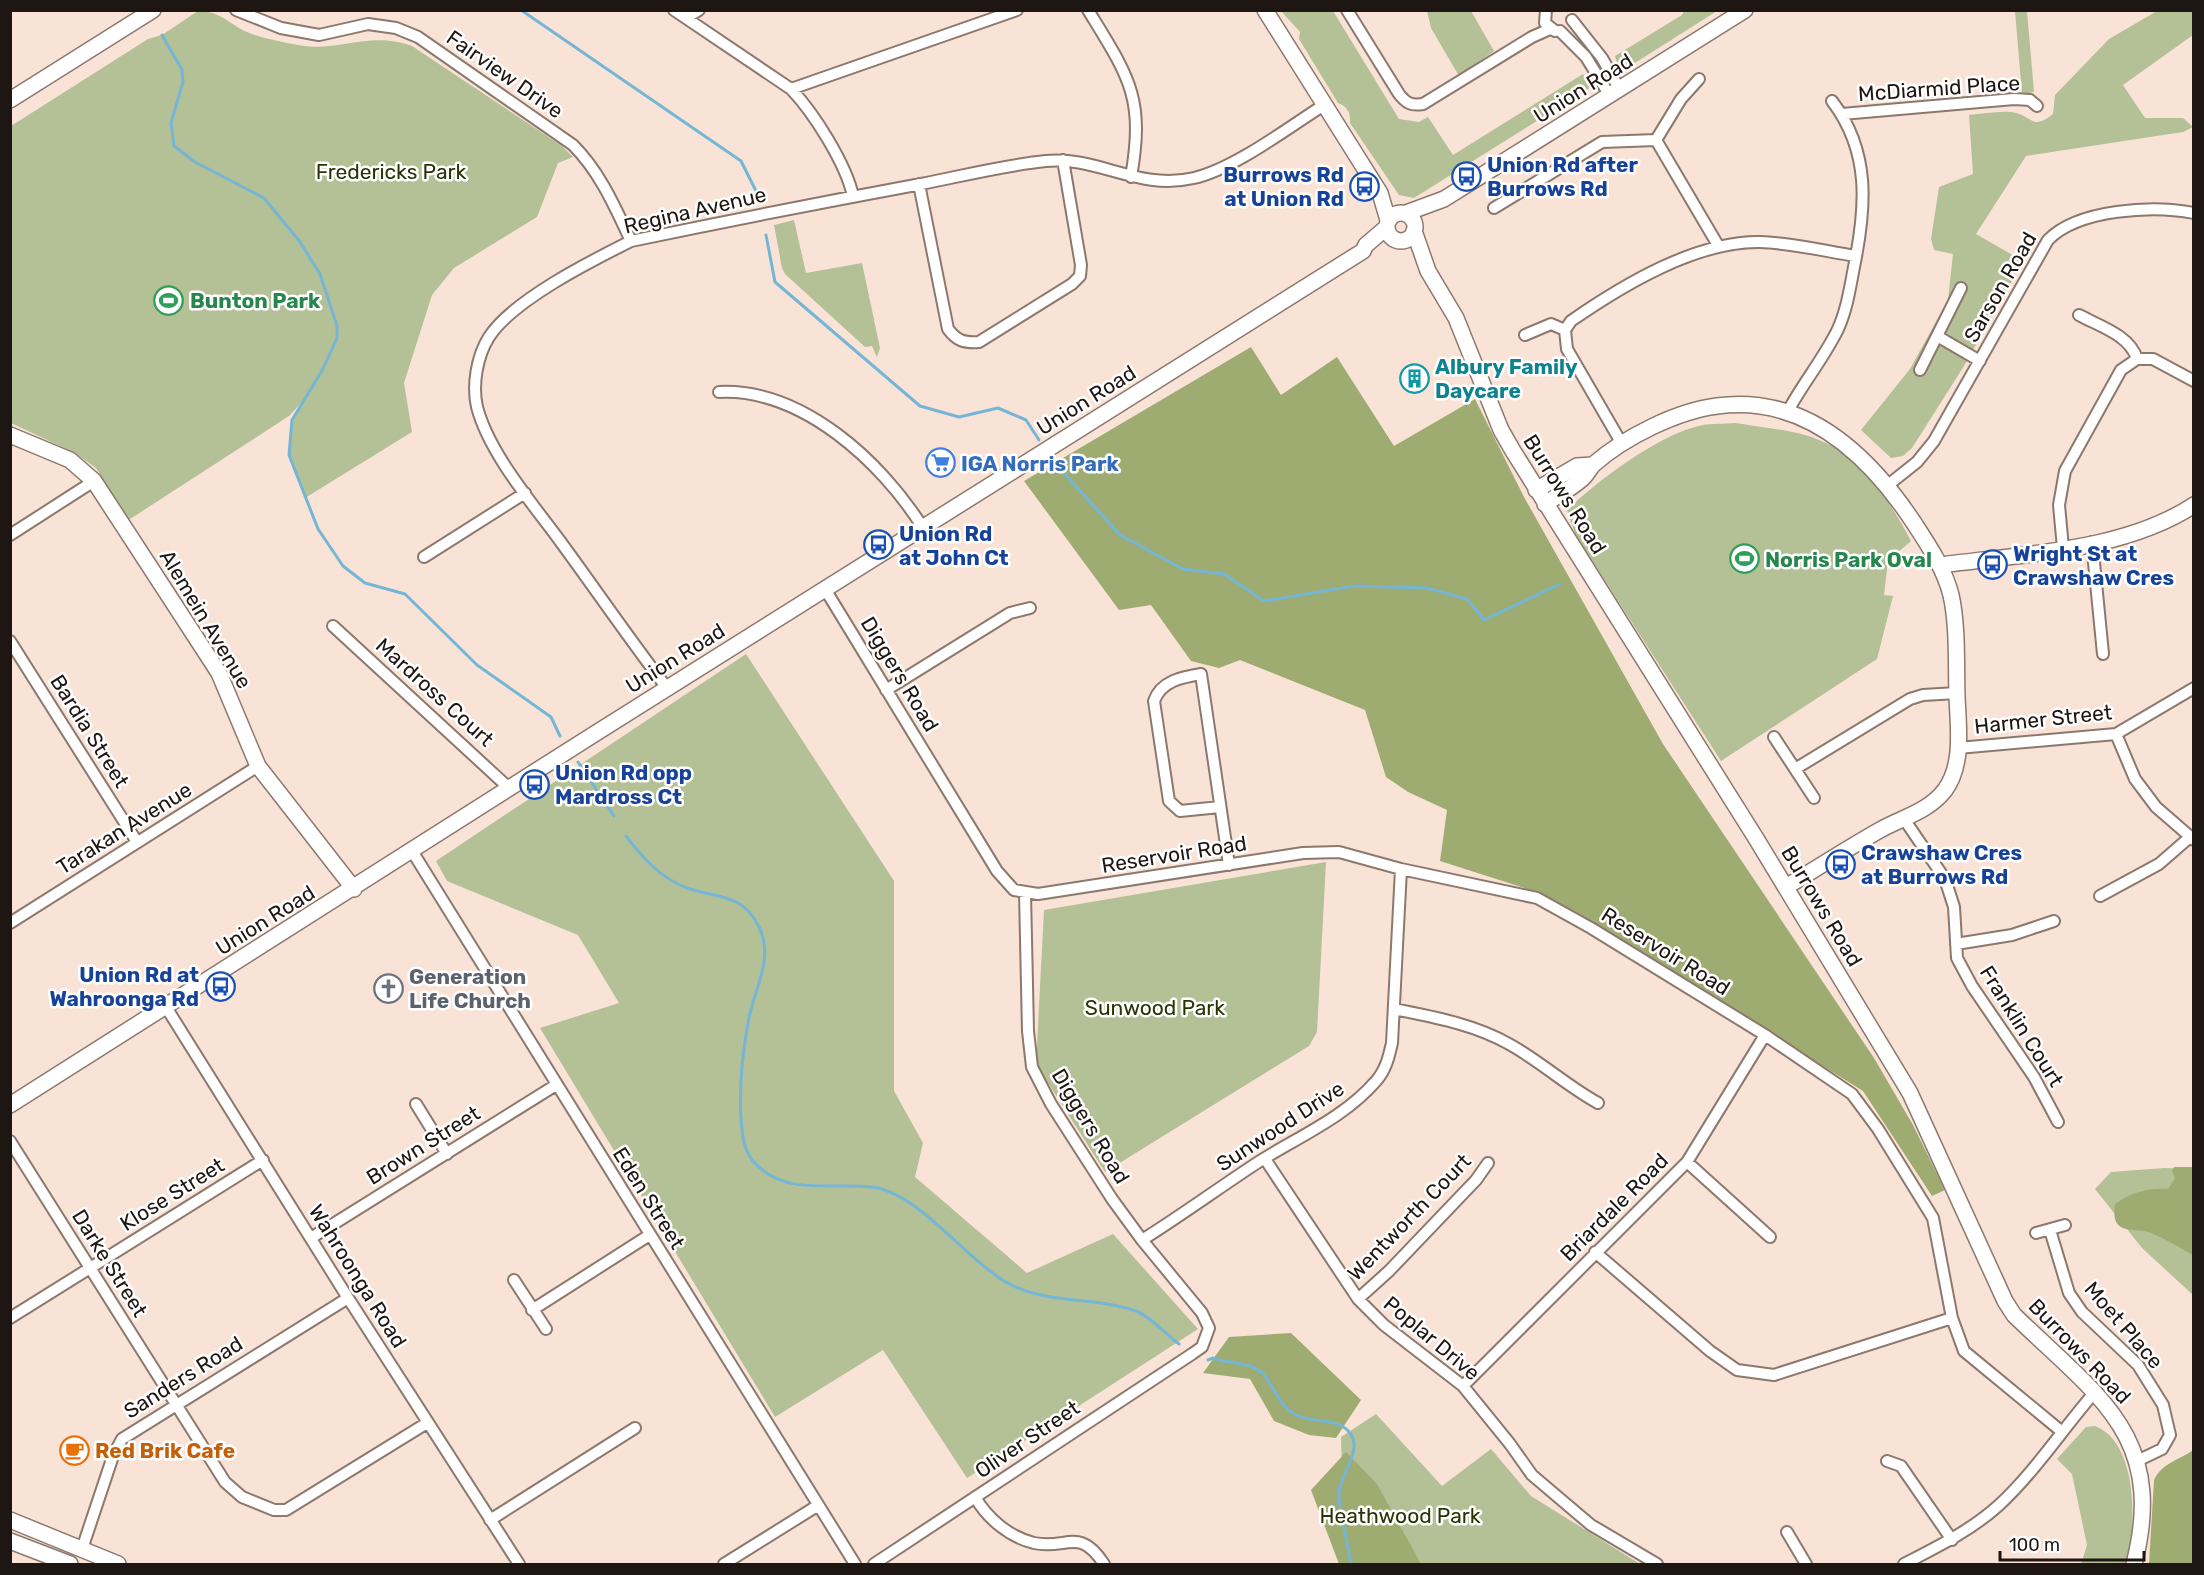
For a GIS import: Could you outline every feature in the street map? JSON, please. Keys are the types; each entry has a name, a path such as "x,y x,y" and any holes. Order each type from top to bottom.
{"main road":[{"path":"10,100 153,10"},
{"name":"Burrows Road","path":"1265,10 1380,193 1396,226 1428,271 1456,318 1501,430 1536,490 1786,887 1910,1093 2005,1301 2014,1314 2110,1408 2125,1431 2137,1461 2144,1502 2134,1564"},
{"name":"Union Road","path":"10,1105 667,688 1363,251 1371,251 1396,226 1444,199 1745,10"},
{"name":"Union Road","path":"1396,226 1409,238 1414,229 1444,199"},
{"name":"Burrows Road","path":"1414,229 1428,271"},
{"path":"1545,504 1584,478 1593,465 1622,444 1679,414 1698,409 1747,405 1788,411 1852,448 1888,485 1941,565 1951,597 1957,693 1958,748 1955,767 1947,788 1928,807 1882,829 1786,887"},
{"name":"Alemein Avenue","path":"10,435 70,459 94,482 219,673 258,766 354,888"},
{"path":"1536,490 1577,465 1593,465"},
{"path":"1941,565 2092,542 2155,527 2193,505"},
{"path":"10,1520 80,1557 118,1564"},
{"path":"10,1541 70,1564"}],"street":[{"name":"Fairview Drive","path":"236,10 272,25 319,36 368,24 396,28 418,37 573,145 584,156 607,192 631,241"},
{"path":"674,10 791,89 802,100 844,170 853,196"},
{"path":"686,18 699,10"},
{"path":"791,89 1017,10"},
{"path":"1088,10 1131,86 1137,117 1136,148 1131,177"},
{"path":"1347,10 1399,94 1405,102 1416,105 1423,104 1532,37 1568,28 1572,14"},
{"path":"1532,37 1545,13"},
{"path":"1545,13 1555,30 1586,57 1615,93"},
{"path":"1572,14 1602,58 1615,93"},
{"path":"1656,140 1681,99 1699,79"},
{"name":"McDiarmid Place","path":"1842,114 2014,99 2030,100 2037,106"},
{"path":"1788,411 1838,328 1846,306 1864,213 1863,168 1842,114 1832,101"},
{"name":"Regina Avenue","path":"667,688 525,493 486,432 477,405 476,367 489,337 513,311 598,257 631,241 853,196 1029,164 1063,160 1161,182 1196,178 1238,158 1324,105"},
{"path":"1494,208 1602,142 1656,140"},
{"path":"1656,140 1719,247"},
{"path":"919,184 948,328 955,339 967,343 980,342 1072,284 1080,276 1081,265 1063,160"},
{"name":"Sarson Road","path":"1888,485 1917,462 1935,441 2048,240 2058,229 2071,222 2104,215 2169,208 2193,213"},
{"path":"1622,444 1567,349 1564,330 1571,321 1633,282 1719,247 1759,242 1856,256"},
{"name":"Sarson Road","path":"1920,370 1961,288"},
{"path":"2079,315 2127,343 2134,349 2137,359"},
{"path":"1525,335 1551,324 1564,330"},
{"name":"Sarson Road","path":"1937,336 1980,361"},
{"path":"2063,548 2059,505 2065,471 2121,370 2137,359 2153,359 2193,381"},
{"path":"719,392 739,391 770,399 825,428 856,448 882,473 923,528"},
{"path":"10,535 94,482"},
{"path":"424,557 525,493"},
{"path":"2092,542 2103,654"},
{"name":"Diggers Road","path":"825,589 997,871 1014,890 1025,893 1028,1031 1032,1067 1052,1104 1142,1240 1208,1322 1209,1328 1202,1347"},
{"path":"886,690 1011,613 1030,608"},
{"name":"Mardross Court","path":"333,626 509,788"},
{"name":"Bardia Street","path":"10,641 137,842"},
{"path":"1220,807 1180,812 1169,801 1154,701 1157,694 1178,678 1200,674 1229,865"},
{"name":"Harmer Street","path":"1958,748 2116,734 2193,688"},
{"path":"1795,769 1910,699 1923,695 1957,693"},
{"path":"2100,896 2158,864 2192,839 2156,807 2135,779 2116,734"},
{"path":"1773,737 1814,798"},
{"name":"Tarakan Avenue","path":"10,922 258,766"},
{"name":"Franklin Court","path":"1904,819 1945,879 1954,907 1957,958 1972,986 2034,1077 2058,1122"},
{"name":"Eden Street","path":"412,851 648,1236 855,1564"},
{"name":"Reservoir Road","path":"1025,893 1038,894 1303,854 1338,852 1401,869 1537,898 1591,927 1765,1035 1852,1094 1878,1129 1933,1218 1952,1318 1964,1351 2061,1431"},
{"name":"Sunwood Drive","path":"1142,1240 1264,1158 1344,1110 1378,1079 1387,1063 1392,1043 1401,869"},
{"path":"1956,944 2012,935 2054,921"},
{"name":"Wahroonga Road","path":"166,1006 427,1423 519,1564"},
{"path":"1394,1009 1460,1023 1508,1043 1575,1090 1598,1103"},
{"name":"Briardale Road","path":"1463,1386 1687,1162 1765,1035"},
{"name":"Brown Street","path":"310,1238 556,1085"},
{"path":"416,1104 447,1154"},
{"name":"Darke Street","path":"10,1141 176,1406 233,1491 274,1510 286,1510 427,1423"},
{"name":"Poplar Drive","path":"1264,1158 1358,1299 1383,1325 1441,1366 1463,1386 1532,1475 1591,1525 1657,1564"},
{"name":"Klose Street","path":"10,1318 263,1160"},
{"name":"Wentworth Court","path":"1358,1299 1389,1271 1468,1188 1488,1162"},
{"path":"1687,1162 1770,1237"},
{"path":"2036,1233 2065,1225"},
{"name":"Moet Place","path":"2050,1230 2069,1293 2082,1312 2138,1365 2163,1405 2170,1435 2162,1449 2137,1461"},
{"path":"532,1310 648,1236"},
{"path":"1595,1252 1710,1351 1737,1370 1774,1376 1952,1318"},
{"path":"514,1280 546,1329"},
{"name":"Sanders Road","path":"80,1557 116,1447 128,1436 348,1298"},
{"name":"Oliver Street","path":"874,1564 1202,1347"},
{"path":"1904,1564 1952,1540 1977,1523 2017,1487 2094,1393"},
{"path":"490,1520 635,1428"},
{"path":"1887,1461 1901,1466 1952,1540"},
{"path":"975,1497 987,1516 1008,1532 1034,1543 1077,1540 1088,1544 1104,1564"},
{"path":"724,1564 817,1506"},
{"path":"1787,1532 1806,1564"}],"green space":[{"name":"Fredericks Park","path":"198,11 221,16 252,34 298,45 313,47 381,40 412,46 562,146 573,157 558,163 537,217 454,268 432,295 404,383 412,432 305,498 289,455 292,420 302,402 289,416 127,521 96,468 75,453 11,423 11,126 148,39 162,35"},
{"path":"1281,11 1333,11 1399,119 1419,122 1428,117 1453,155 1583,74 1591,87 1414,198 1399,195 1350,123 1348,110 1338,103 1299,39 1300,32"},
{"path":"1427,11 1471,11 1494,51 1459,76 1431,28"},
{"path":"1684,11 1717,11 1619,73 1615,56 1682,15"},
{"path":"2015,11 2027,11 2034,92 2022,94"},
{"path":"2157,11 2193,11 2193,35 2123,85 2145,118 2183,118 2193,127 2183,132 2026,156 1976,234 2023,261 1964,366 1912,448 1903,456 1891,458 1861,430 1910,369 1948,300 1953,254 1934,250 1931,239 1939,187 1973,174 1969,115 2011,112 2036,122 2046,119 2053,114 2055,95 2109,39"},
{"path":"794,220 806,273 862,263 880,348 877,357 872,346 865,347 785,274 774,225"},
{"path":"1251,347 1281,395 1337,357 1394,446 1475,399 1524,497 1663,744 1874,1058 1913,1125 1945,1190 1932,1196 1863,1091 1583,916 1540,893 1440,861 1447,810 1408,792 1386,777 1365,710 1240,660 1219,668 1191,661 1151,605 1119,610 1024,481"},
{"path":"1736,423 1805,435 1841,452 1856,463 1881,492 1911,541 1888,561 1884,595 1893,596 1877,659 1721,761 1575,534 1567,510 1610,474 1663,440 1679,432 1700,426"},
{"path":"746,654 894,881 894,1091 923,1143 915,1177 1027,1273 1113,1234 1198,1329 967,1478 883,1350 775,1417 540,1028 619,1003 578,935 447,881 436,861"},
{"name":"Sunwood Park","path":"1326,862 1317,1032 1309,1046 1105,1172 1036,1064 1044,910"},
{"path":"2174,1167 2193,1167 2193,1255 2151,1233 2125,1229 2116,1222 2114,1215 2115,1204 2128,1196 2147,1190 2168,1189 2175,1178 2172,1171"},
{"path":"2164,1168 2193,1169 2193,1295 2142,1248 2095,1189 2111,1172"},
{"path":"1291,1333 1361,1400 1336,1438 1309,1435 1274,1421 1250,1379 1203,1373 1229,1337"},
{"name":"Heathwood Park","path":"1376,1414 1442,1486 1491,1449 1531,1496 1640,1564 1357,1564 1342,1473 1341,1437"},
{"path":"2095,1426 2109,1435 2120,1450 2127,1467 2131,1488 2132,1529 2127,1564 2081,1564 2087,1545 2072,1474 2057,1459 2086,1427"},
{"path":"2193,1450 2193,1564 2149,1564 2154,1480 2166,1465"},
{"path":"1346,1452 1377,1484 1421,1564 1339,1564 1311,1490"}],"waterway":[{"path":"521,10 741,161 761,201"},
{"path":"162,35 182,70 183,82 171,123 174,146 195,162 264,198 300,242 320,274 337,326 337,338 323,369 292,420 289,455 318,529 343,566 365,583 405,594 477,665 551,717 560,736"},
{"path":"766,235 775,282 920,406 959,417 998,408 1026,420 1039,440"},
{"path":"1051,459 1120,535 1183,569 1224,574 1264,601 1354,586 1427,588 1467,599 1484,620 1560,584"},
{"path":"578,762 614,816"},
{"path":"626,836 668,879 687,888 737,902 753,916 759,927 765,951 764,963 748,1023 740,1094 744,1140 753,1161 765,1172 779,1180 793,1184 872,1187 889,1191 906,1200 989,1270 1019,1289 1035,1294 1103,1303 1136,1311 1153,1321 1179,1344"},
{"path":"1208,1360 1213,1358 1247,1365 1259,1370 1281,1401 1294,1414 1306,1419 1337,1424 1350,1433 1354,1441 1354,1449 1339,1492 1351,1564"}],"place":[{"name":"Union Rd after Burrows Rd","path":"1466,176"},
{"name":"Burrows Rd at Union Rd","path":"1365,186"},
{"name":"Bunton Park","path":"169,300"},
{"name":"Albury Family Daycare","path":"1414,378"},
{"name":"IGA Norris Park","path":"940,463"},
{"name":"Union Rd at John Ct","path":"878,545"},
{"name":"Norris Park Oval","path":"1744,559"},
{"name":"Wright St at Crawshaw Cres","path":"1992,565"},
{"name":"Union Rd opp Mardross Ct","path":"534,784"},
{"name":"Crawshaw Cres at Burrows Rd","path":"1840,864"},
{"name":"Union Rd at Wahroonga Rd","path":"220,986"},
{"name":"Generation Life Church","path":"388,988"},
{"name":"Red Brik Cafe","path":"74,1450"}]}
